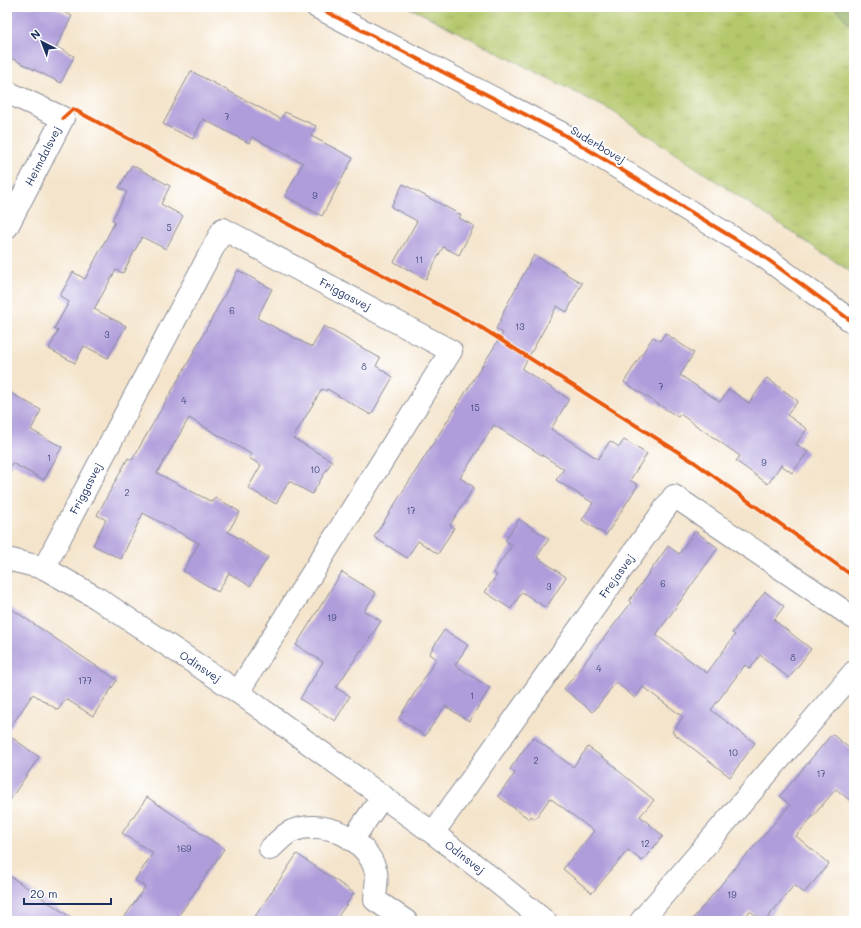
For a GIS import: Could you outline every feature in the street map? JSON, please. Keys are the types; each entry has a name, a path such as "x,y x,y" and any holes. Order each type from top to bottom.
{"street":[{"name":"Suderbovej","path":"317,7 561,133 763,256 854,323"},
{"name":"Heimdalsvej","path":"7,92 63,118 7,227"},
{"name":"Friggasvej","path":"44,568 223,229 451,351 238,692"},
{"name":"Frejasvej","path":"433,833 674,496 854,618"},
{"name":"Odinsvej","path":"7,559 44,568 97,598 238,692 433,833 494,879 545,921"},
{"path":"641,921 854,672"},
{"path":"352,840 383,796"},
{"path":"270,849 290,832 308,826 334,830 352,840 369,855 376,874 374,900 406,921"}],"green space":[{"path":"409,7 834,7 854,29 854,274 612,111"},
{"path":"834,7 854,7 854,29"}],"building":[{"path":"13,7 54,7 72,16 56,47 74,56 61,83 7,56 7,19"},
{"path":"191,71 281,119 285,112 316,126 311,136 353,158 322,216 285,196 303,163 252,137 249,143 203,119 193,139 163,124"},
{"path":"132,165 170,186 161,204 183,216 166,249 142,237 123,273 116,270 94,309 126,326 108,358 84,346 75,363 49,349 58,331 54,329 69,302 60,296 73,272 85,279 115,222 112,220 127,192 119,188"},
{"path":"403,184 461,215 459,218 474,226 459,255 443,247 426,279 394,262 417,221 391,207"},
{"path":"534,255 582,283 567,312 557,306 522,369 569,399 551,429 598,459 610,441 619,447 624,440 647,454 630,480 638,485 606,535 582,520 593,503 556,480 564,469 494,425 460,478 474,487 450,525 454,528 438,554 418,541 407,558 374,537 503,333 496,329 504,313 503,312"},
{"path":"238,270 272,289 257,318 312,347 324,326 380,358 376,366 393,377 371,415 327,389 326,391 322,389 293,438 332,461 312,494 289,481 276,504 248,488 261,465 249,458 251,454 189,418 157,473 212,502 215,497 240,512 228,532 268,557 250,586 229,573 218,592 183,571 199,543 143,513 121,559 93,545 106,520 97,515 128,458 132,460 189,361"},
{"path":"665,333 694,353 680,375 720,402 729,389 749,403 767,378 798,401 787,415 807,429 796,444 808,452 792,473 781,465 768,484 736,461 740,456 680,414 678,417 624,382 653,337 660,341"},
{"path":"7,391 41,410 31,430 62,447 44,480 12,463 7,473"},
{"path":"519,519 549,539 537,557 566,577 546,608 522,592 511,609 485,592 497,575 493,573 512,545 505,540"},
{"path":"695,531 718,548 656,635 707,673 735,635 732,633 765,592 784,606 774,620 811,649 789,678 760,655 750,669 745,665 711,710 755,743 730,777 672,732 683,717 643,687 635,698 616,682 593,712 564,689 631,603 629,601 668,546 679,554"},
{"path":"342,572 376,593 364,611 381,621 336,688 350,696 335,721 300,699 323,662 296,645"},
{"path":"7,606 117,680 93,716 66,699 58,710 33,694 7,732"},
{"path":"444,630 468,645 455,665 490,688 469,721 445,706 425,736 399,718 436,659 429,654"},
{"path":"7,734 39,757 7,804"},
{"path":"832,734 854,752 854,804 836,789 796,836 829,864 804,893 794,885 765,921 750,911 741,921 691,921 744,857 790,805 780,796"},
{"path":"533,737 573,767 588,747 616,767 615,768 654,800 640,816 663,836 642,861 628,850 592,893 563,869 594,831 550,798 535,819 531,816 529,819 498,796 515,773 510,769"},
{"path":"147,797 224,849 175,921 122,921 145,887 135,880 153,853 122,833"},
{"path":"297,854 354,893 335,921 252,921"},
{"path":"7,874 76,921 7,921"}],"cycle path":[{"path":"317,7 561,133 763,256 854,323"},
{"path":"63,118 73,109 482,328 694,462 854,577"}]}
